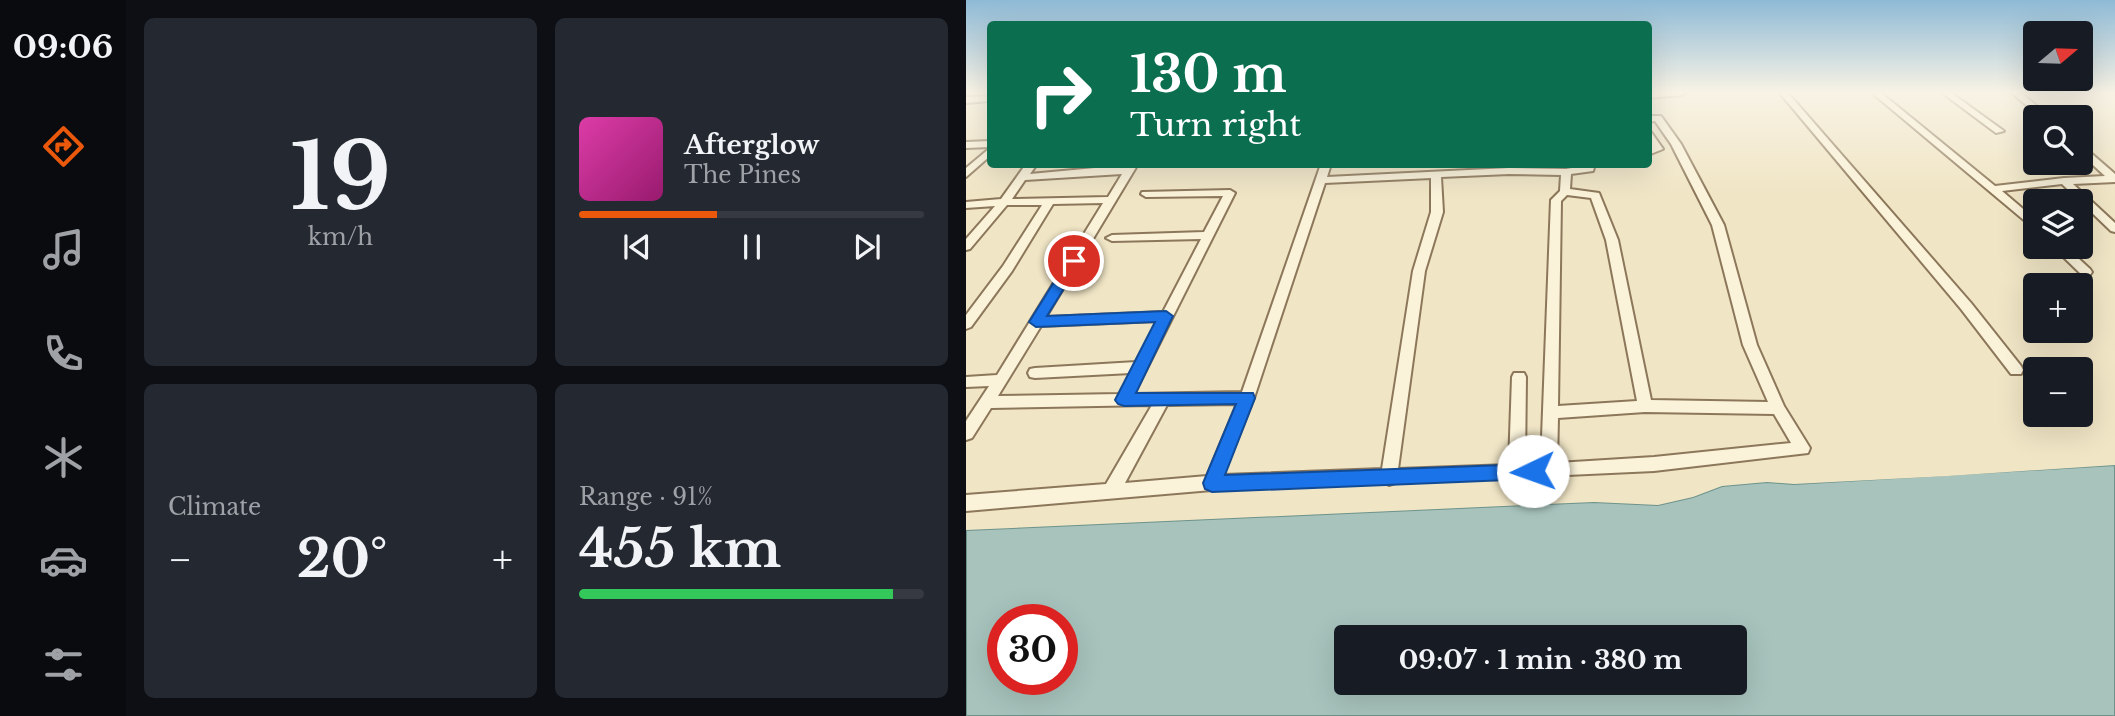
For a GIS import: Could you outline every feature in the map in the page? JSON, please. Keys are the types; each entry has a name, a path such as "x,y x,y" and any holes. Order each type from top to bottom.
{"street":[{"path":"966,503 1212,483 1549,471 1654,464 1802,448 1778,408 1750,345 1718,225 1676,144 1663,125"},
{"path":"1812,125 1909,238 2016,370"},
{"path":"1916,125 2023,214"},
{"path":"1991,125 1999,131"},
{"path":"966,145 987,144"},
{"path":"967,173 987,154"},
{"path":"1994,189 2064,181 2114,179 2093,160"},
{"path":"966,246 1030,168"},
{"path":"1024,177 1120,168"},
{"path":"966,434 1130,168"},
{"path":"1212,483 1247,398 1325,168"},
{"path":"1321,180 1436,174 1465,169 1507,168 1566,172 1589,168"},
{"path":"1549,471 1556,200 1565,192 1566,172"},
{"path":"1389,478 1419,271 1437,212 1436,174"},
{"path":"2064,181 2115,229"},
{"path":"1565,192 1595,195 1612,240 1645,406"},
{"path":"1124,400 1230,193 1146,194"},
{"path":"966,205 1112,201"},
{"path":"966,324 1008,268 1048,203"},
{"path":"1112,238 1210,235"},
{"path":"2072,259 2086,272"},
{"path":"1036,322 1166,316"},
{"path":"1035,373 1140,367"},
{"path":"1517,472 1519,377"},
{"path":"966,382 1001,380"},
{"path":"986,402 1247,398"},
{"path":"1112,490 1163,399"},
{"path":"1551,412 1645,406 1778,408"}],"water":[{"path":"2115,465 2115,716 966,716 966,530 1594,502 1658,505 1693,497 1722,486 1767,482 1794,484"}],"pier":[{"path":"2115,462 2115,465 1948,476 1722,486 1693,497 1658,505 1594,502 966,530 966,526 1594,498 1657,501 1692,494 1721,483 1766,478 1794,481"}],"route":[{"path":"1074,261 1036,322 1166,316 1124,400 1247,398 1212,483 1533,471"}]}
